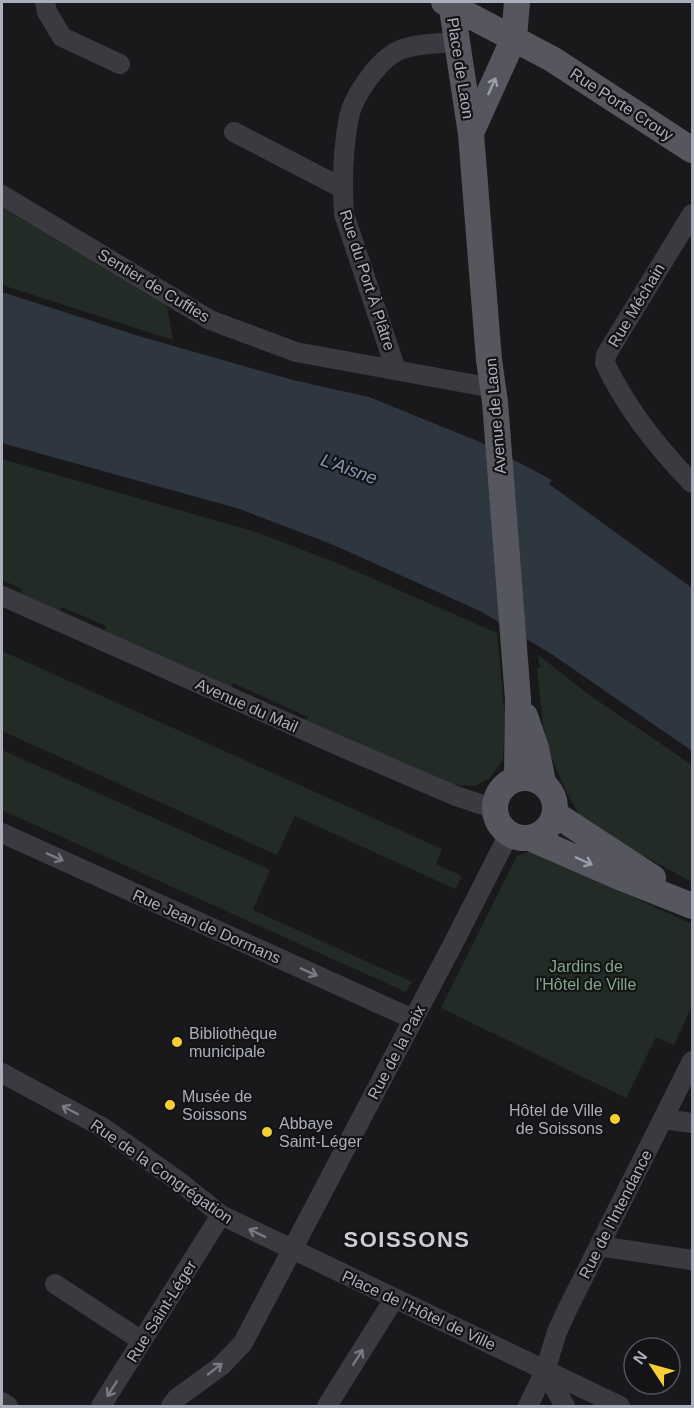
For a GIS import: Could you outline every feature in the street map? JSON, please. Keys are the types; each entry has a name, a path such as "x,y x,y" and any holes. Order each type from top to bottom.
{"main road":[{"name":"Place de Laon","path":"471,134 513,38 517,2"},
{"name":"Place de Laon","path":"449,3 552,58"},
{"name":"Place de Laon","path":"449,3 471,134"},
{"name":"Rue Porte Crouy","path":"552,58 693,150"},
{"name":"Avenue de Laon","path":"471,134 518,699 517,778"},
{"name":"Avenue de Laon","path":"518,699 536,748 543,782"},
{"path":"519,836 542,834 550,825 555,814 556,802 551,791 543,782 531,777 517,778 505,784 497,795 495,809 498,823 519,836 624,879 693,904"},
{"path":"555,814 693,904"}],"street":[{"path":"45,2 47,12 62,37 120,64"},
{"name":"Rue du Port À Plâtre","path":"396,370 344,214 342,188 350,115 359,93 377,67 393,54 415,45 457,42"},
{"path":"234,132 342,188"},
{"name":"Sentier de Cuffies","path":"2,195 210,320 296,352 396,370 494,395"},
{"name":"Rue Méchain","path":"693,214 606,355 605,363 630,409 671,461 693,483"},
{"name":"Avenue du Mail","path":"2,596 342,747 456,796 495,809"},
{"name":"Rue Jean de Dormans","path":"2,833 413,1019"},
{"name":"Rue de la Paix","path":"171,1407 177,1398 220,1366 243,1343 413,1019 519,836"},
{"name":"Rue de l'Intendance","path":"528,1407 545,1371 557,1332 693,1060"},
{"name":"Rue de la Congrégation","path":"2,1073 102,1127 182,1183 221,1215 292,1250"},
{"path":"663,1119 693,1123"},
{"name":"Rue Saint-Léger","path":"101,1407 221,1215"},
{"path":"599,1246 693,1260"},
{"name":"Place de l'Hôtel de Ville","path":"292,1250 620,1407"},
{"path":"55,1284 142,1341"},
{"path":"327,1407 394,1299"},
{"path":"545,1371 565,1407"},
{"path":"2,1402 8,1407"}],"green space":[{"path":"2,205 166,301 173,340 2,285"},
{"path":"2,459 259,533 339,564 497,633 505,719 503,759 490,778 475,786 457,785 438,780 306,722 308,717 233,683 230,688 104,631 106,626 62,607 59,611 20,594 22,589 2,580"},
{"path":"2,651 442,849 436,864 462,876 455,889 295,816 277,855 2,731"},
{"path":"538,655 591,696 692,765 692,882 583,821 567,793 548,749 537,668 542,668"},
{"path":"2,750 270,870 253,910 412,982 406,992 2,810"},
{"name":"Jardins de l'Hôtel de Ville","path":"531,851 692,924 692,1006 674,1045 656,1037 626,1098 441,1008 517,856"}],"water":[{"name":"L'Aisne","path":"2,292 142,337 293,380 369,397 480,442 552,480 549,484 692,588 692,751 553,655 482,612 336,546 240,509 2,443"}],"place":[{"name":"Bibliothèque municipale","path":"177,1042"},
{"name":"Musée de Soissons","path":"170,1105"},
{"name":"Hôtel de Ville de Soissons","path":"615,1119"},
{"name":"Abbaye Saint-Léger","path":"267,1132"}],"district":[{"name":"SOISSONS","path":"407,1239"}]}
